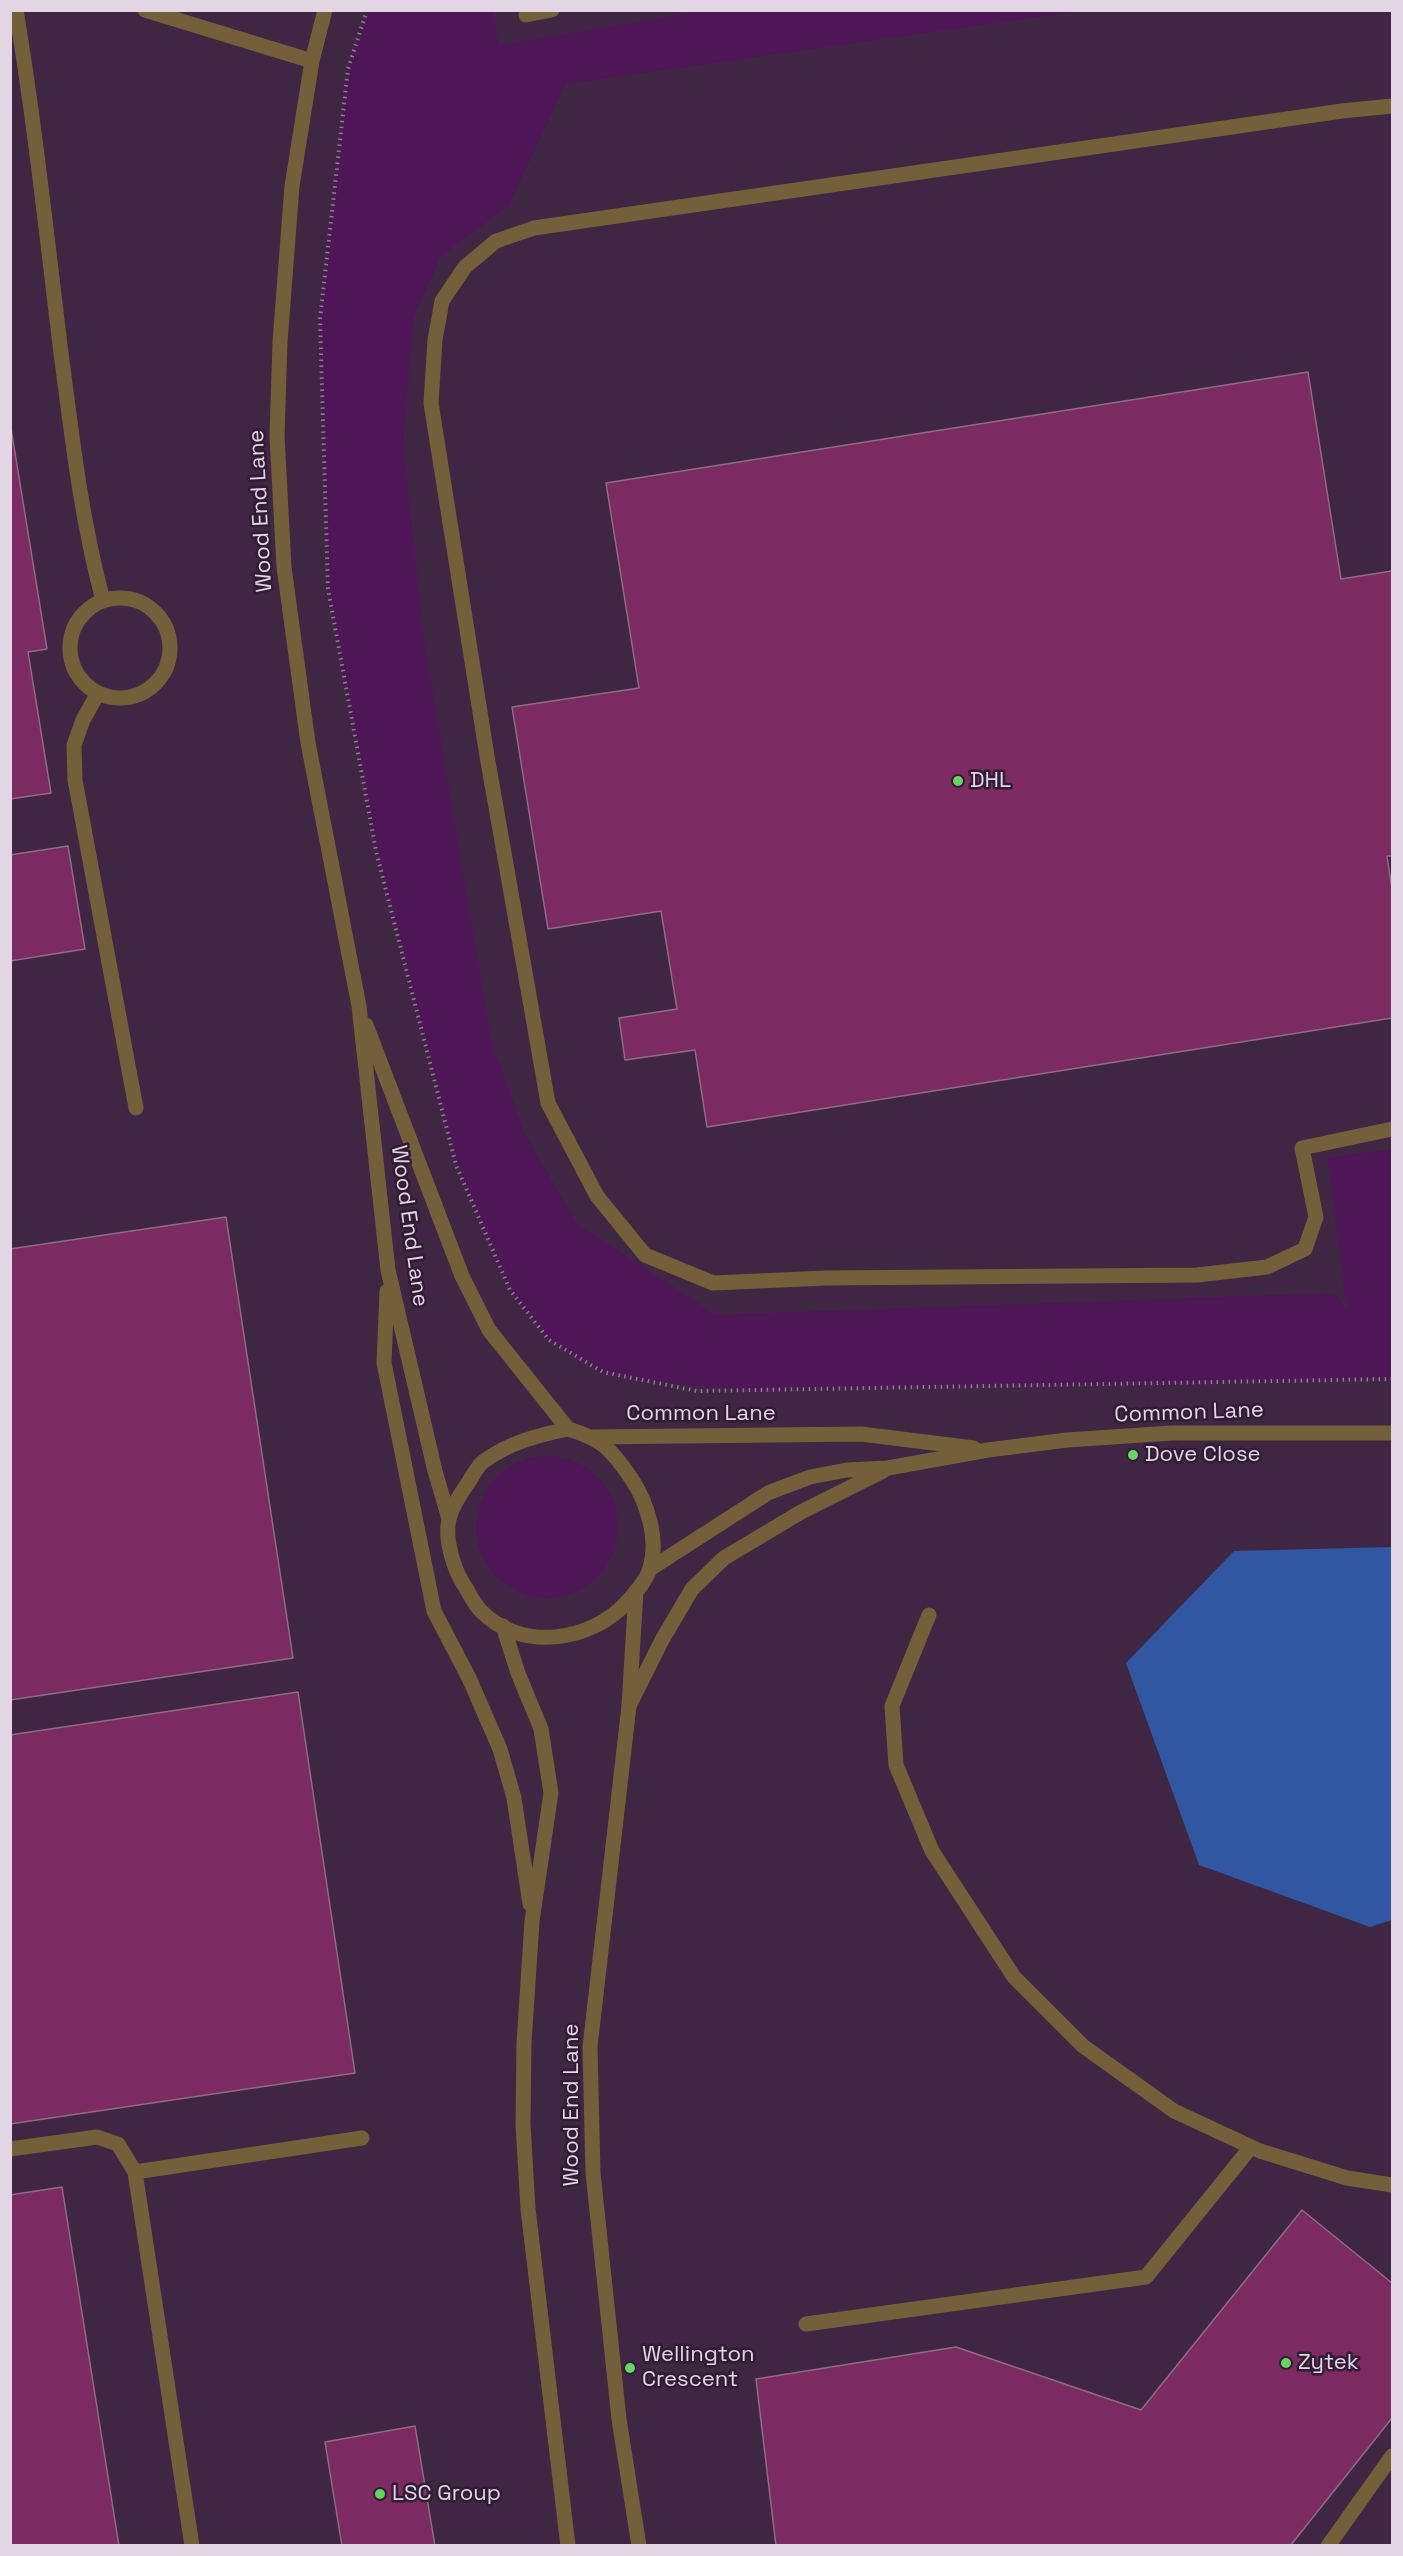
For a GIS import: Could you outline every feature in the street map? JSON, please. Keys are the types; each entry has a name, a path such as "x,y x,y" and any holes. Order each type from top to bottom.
{"street":[{"path":"16,10 28,84 78,491 103,600"},
{"path":"145,10 312,61"},
{"name":"Wood End Lane","path":"325,10 312,61 292,186 280,342 277,436 284,567 308,743 359,1006 388,1270 435,1471 449,1519"},
{"path":"526,15 552,10"},
{"path":"1392,106 1341,111 534,228 496,241 465,267 442,301 435,340 431,403 487,756 548,1103 597,1196 645,1255 713,1283 826,1278 1197,1275 1267,1267 1305,1249 1316,1217 1302,1148 1392,1129"},
{"path":"120,597 135,600 150,607 162,619 169,634 171,650 167,667 158,681 146,691 122,698 98,693 84,683 74,670 70,653 70,636 77,620 88,608 103,600 120,597"},
{"path":"98,693 83,720 74,746 75,780 136,1108"},
{"name":"Wood End Lane","path":"359,1006 462,1276 489,1330 568,1429"},
{"path":"388,1270 384,1363 434,1611 469,1678 500,1749 514,1798 532,1921"},
{"path":"568,1429 593,1437 618,1458 640,1491 649,1515 652,1544 650,1569 636,1591 616,1614 572,1636 546,1638 521,1633 503,1626 481,1611 461,1581 448,1542 449,1519 463,1491 482,1462 504,1448 537,1435 568,1429"},
{"name":"Common Lane","path":"650,1569 768,1493 810,1477 847,1470 888,1468 988,1450 1067,1440 1172,1433 1392,1433"},
{"name":"Common Lane","path":"593,1437 861,1434 988,1450"},
{"path":"629,1706 662,1640 692,1589 724,1558 801,1512 888,1468"},
{"name":"Wood End Lane","path":"636,1591 629,1706 590,2048 593,2173 619,2419 639,2546"},
{"path":"928,1615 892,1706 896,1765 932,1851 1014,1977 1083,2046 1174,2111 1251,2147 1347,2178 1392,2185"},
{"name":"Wood End Lane","path":"503,1626 518,1673 541,1729 551,1793 532,1921 524,2043 523,2124 528,2209 568,2546"},
{"path":"10,2150 97,2137 118,2144 135,2172 192,2546"},
{"path":"135,2172 362,2138"},
{"path":"806,2324 1146,2277 1251,2147"},
{"path":"1328,2546 1392,2456"}],"path":[{"path":"367,10 348,69 320,319 328,589 376,851 456,1165 510,1290 549,1340 603,1372 697,1391 1392,1379"}],"shaded area":[{"path":"367,10 493,11 499,45 703,11 1080,11 566,84 508,206 441,256 414,316 403,443 424,640 491,1040 524,1133 577,1223 716,1315 1334,1293 1347,1310 1328,1158 1392,1149 1392,1379 749,1391 640,1380 603,1372 549,1340 510,1290 456,1165 376,851 328,589 320,319 348,69"},
{"path":"11,11 1392,11 1392,2545 11,2545"},
{"path":"547,1456 574,1462 597,1477 612,1500 618,1527 612,1554 597,1577 574,1592 547,1598 520,1592 497,1577 482,1554 476,1527 482,1500 497,1477 520,1462"}],"water":[{"path":"1392,1547 1392,1920 1370,1927 1199,1865 1126,1663 1234,1551"}],"building":[{"name":"DHL","path":"1308,372 1341,579 1392,571 1392,856 1387,856 1392,889 1392,1018 707,1127 695,1050 625,1060 619,1018 677,1009 661,911 548,929 512,707 639,688 606,483"},
{"path":"10,422 47,649 28,652 51,793 10,799"},
{"path":"68,846 85,949 10,961 10,855"},
{"path":"226,1217 293,1658 10,1700 10,1249"},
{"path":"298,1692 355,2073 10,2124 10,1735"},
{"path":"62,2187 119,2546 10,2546 10,2195"},
{"name":"Zytek","path":"1302,2210 1392,2283 1392,2418 1290,2546 776,2546 756,2379 956,2347 1141,2410"},
{"name":"LSC Group","path":"415,2426 435,2546 342,2546 325,2442"}],"place":[{"name":"DHL","path":"958,781"},
{"name":"Dove Close","path":"1133,1455"},
{"name":"Zytek","path":"1286,2363"},
{"name":"Wellington Crescent","path":"630,2368"},
{"name":"LSC Group","path":"380,2494"}]}
